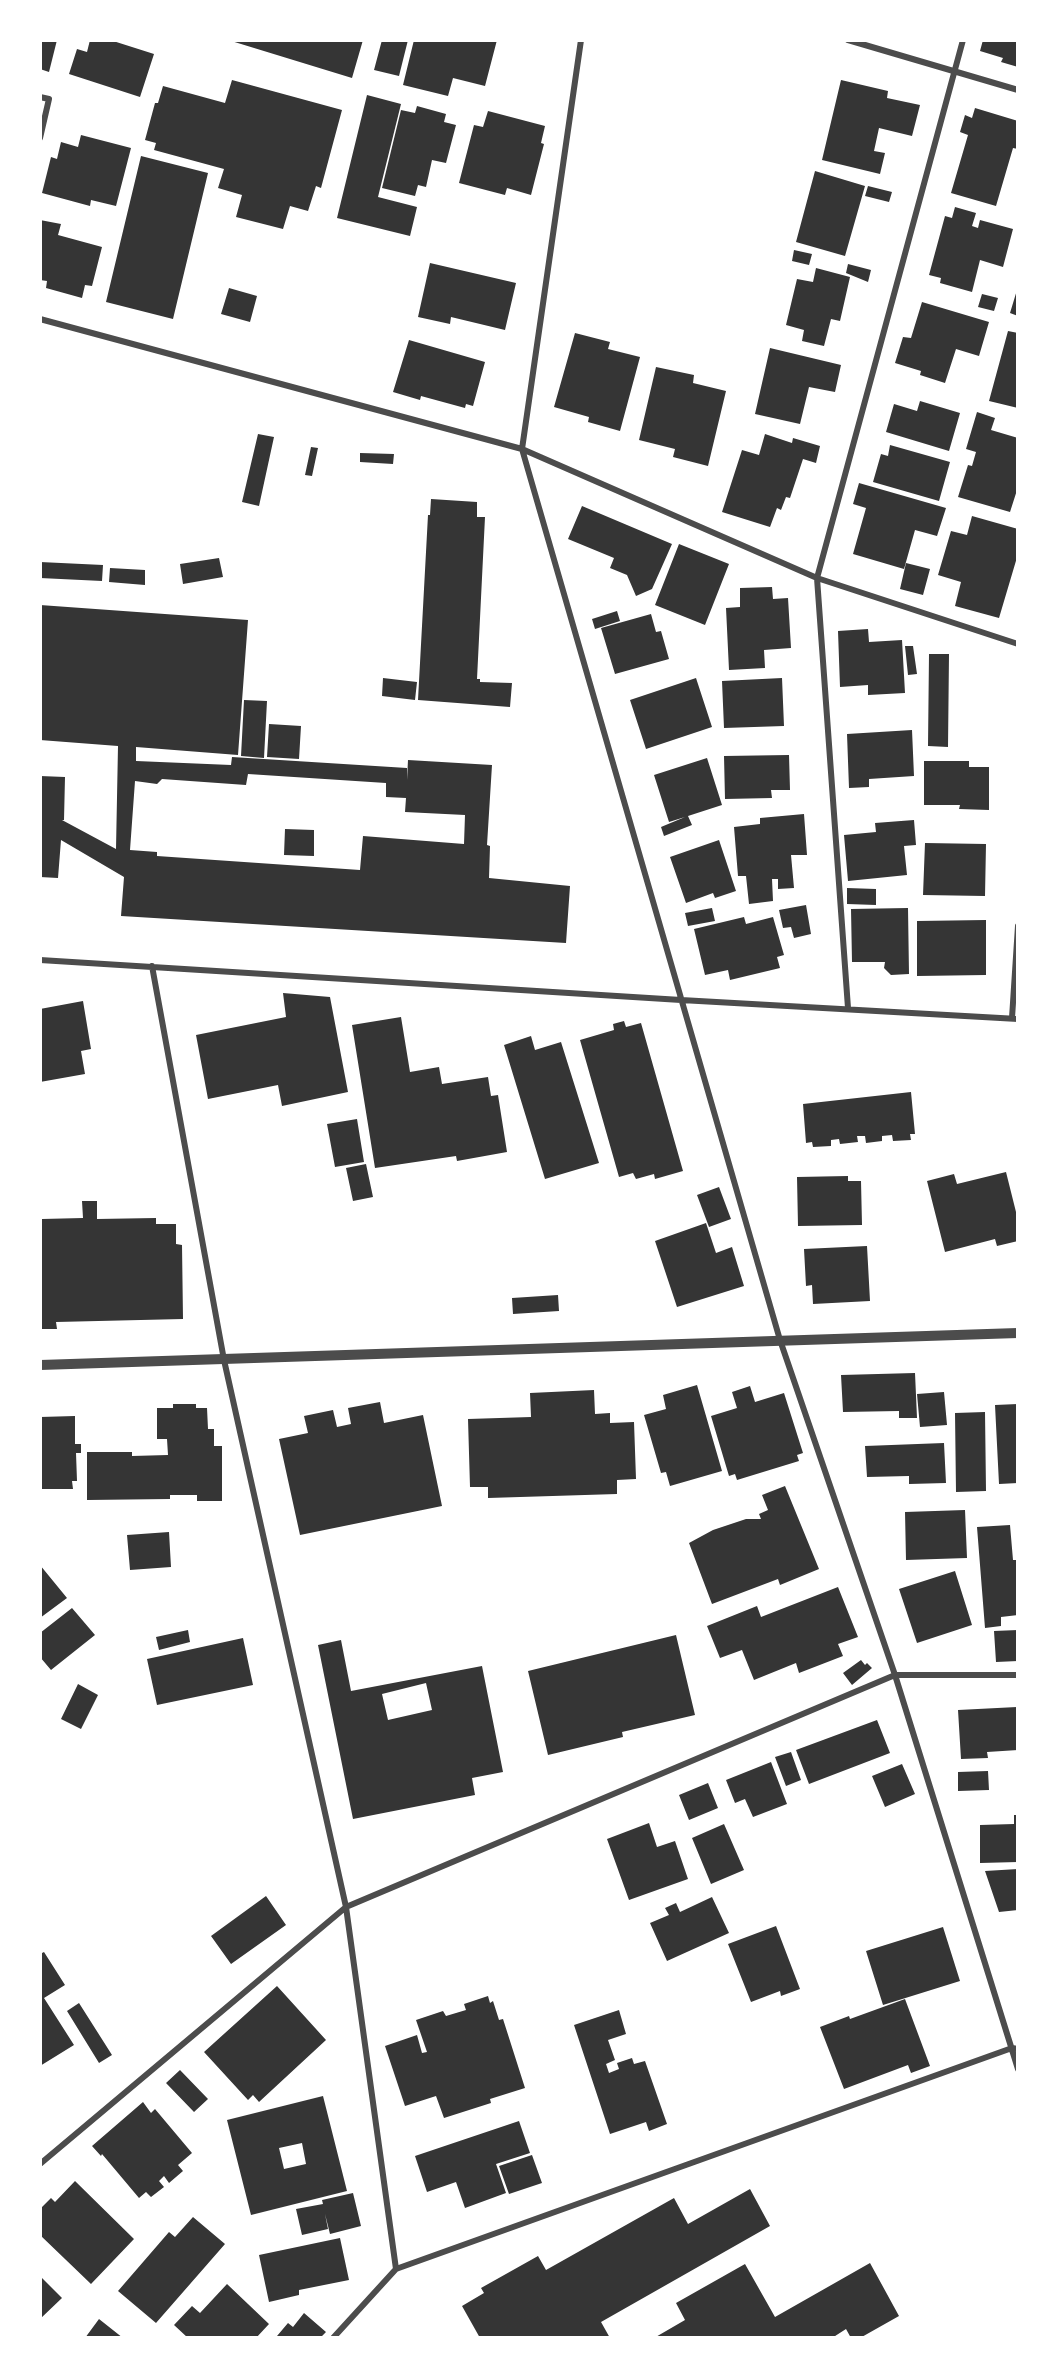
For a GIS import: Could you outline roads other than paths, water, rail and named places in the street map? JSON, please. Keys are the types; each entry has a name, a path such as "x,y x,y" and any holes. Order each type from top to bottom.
{"street":[{"path":"581,40 522,449 780,1340 895,1675 1015,2048 1017,2069"},
{"path":"848,40 1017,90"},
{"path":"848,1008 817,578 963,40"},
{"path":"40,97 49,99 40,138"},
{"path":"40,319 522,449 817,578 1017,644"},
{"path":"40,960 681,1000 1015,1018 1017,926"},
{"path":"152,966 224,1360 346,1907 396,2269"},
{"path":"40,1365 1017,1333"},
{"path":"40,2164 346,1907 895,1675 1017,1675"},
{"path":"333,2337 396,2269 1015,2048"}]}
